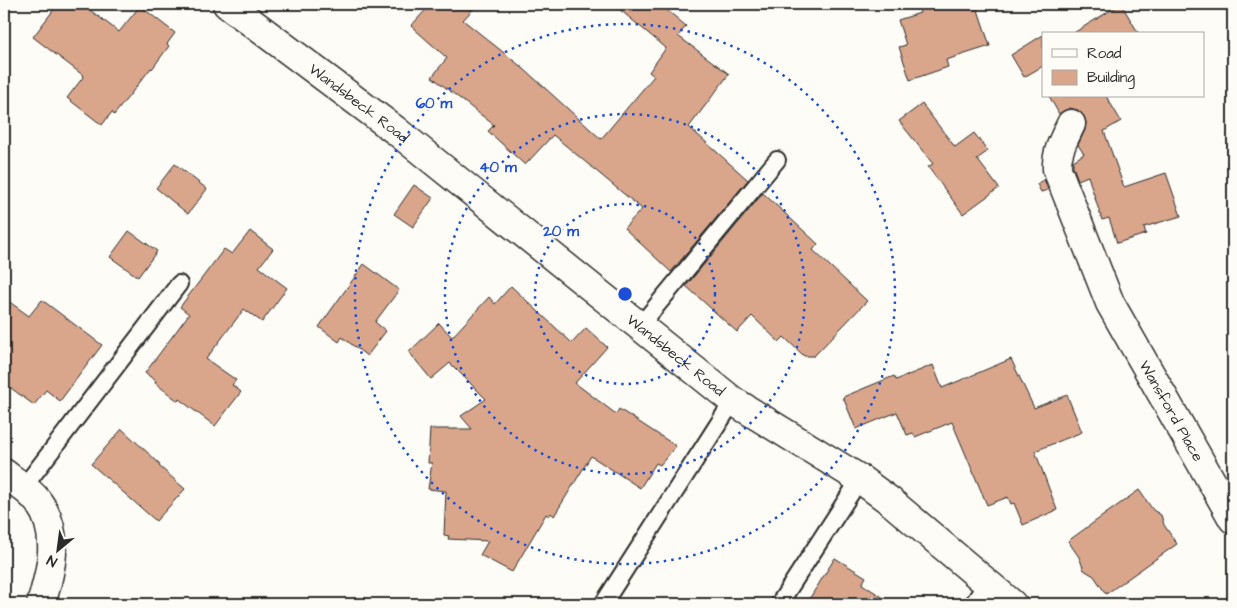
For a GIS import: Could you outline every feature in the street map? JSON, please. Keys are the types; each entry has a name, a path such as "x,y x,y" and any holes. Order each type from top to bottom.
{"street":[{"name":"Wandsbeck Road","path":"226,4 395,130 639,327 733,400 860,479 890,501 980,594 1012,604"},
{"name":"Wansford Place","path":"1071,124 1060,146 1056,159 1057,169 1110,303 1233,519"},
{"path":"13,481 39,503 48,523 53,549 50,574 41,604"}],"lane":[{"path":"639,327 778,160"},
{"path":"13,481 179,284"},
{"path":"603,604 733,400"},
{"path":"779,604 860,479"}],"building":[{"path":"58,4 82,4 119,32 140,6 175,33 167,44 169,46 152,69 114,115 112,112 102,125 67,98 84,76 33,37"},
{"path":"431,4 478,4 463,20 524,69 601,139 654,76 649,72 666,48 613,4 660,4 686,26 678,36 729,74 689,127 748,180 671,272 624,228 642,209 553,135 525,165 488,131 494,125 432,77 447,58 411,26"},
{"path":"917,4 976,4 990,46 946,60 948,67 910,80 899,47 906,45 898,20 920,13"},
{"path":"1121,4 1138,32 1075,32"},
{"path":"1042,36 1042,67 1024,77 1011,55"},
{"path":"1050,98 1107,98 1121,121 1104,131 1124,187 1166,173 1181,216 1144,227 1146,234 1117,243 1109,218 1102,220 1088,176 1078,180 1073,166 1073,161 1084,154 1078,145 1085,130 1086,122 1084,116 1078,110 1070,108 1059,114"},
{"path":"922,104 955,147 974,133 988,151 977,159 999,188 963,214 928,167 933,164 899,121"},
{"path":"175,164 207,189 188,214 156,188"},
{"path":"1044,179 1048,190 1041,192 1037,184"},
{"path":"414,185 433,198 413,227 394,214"},
{"path":"763,193 818,244 813,250 867,301 814,356 804,356 784,337 779,342 752,316 737,332 686,286"},
{"path":"129,231 157,251 138,277 110,257"},
{"path":"250,231 273,249 259,267 287,288 262,322 244,309 206,359 236,380 232,385 241,392 215,426 179,399 178,401 145,373 189,314 180,307 224,249 232,254"},
{"path":"364,264 399,290 375,322 386,331 367,356 342,337 339,342 319,327"},
{"path":"511,286 572,343 586,328 607,347 575,383 616,414 619,409 676,446 660,465 656,463 640,488 591,456 554,516 551,513 549,516 546,514 512,572 480,555 488,541 448,539 449,536 444,535 446,491 428,489 432,463 428,463 430,429 472,429 461,416 486,399 450,363 431,379 409,352 439,323 452,337 489,297 495,304"},
{"path":"4,298 29,316 42,300 102,345 60,401 46,390 34,405 4,383"},
{"path":"1011,359 1034,408 1067,395 1082,432 1035,451 1057,510 1023,525 1014,503 1011,504 1008,497 987,505 952,422 915,437 913,433 907,435 897,412 856,429 843,397 894,376 896,380 933,365 942,388"},
{"path":"122,429 185,489 156,521 91,464"},
{"path":"1139,490 1153,510 1161,515 1164,525 1177,544 1106,594 1094,576 1084,570 1079,557 1068,541"},
{"path":"835,558 866,577 862,584 893,604 806,604"}]}
